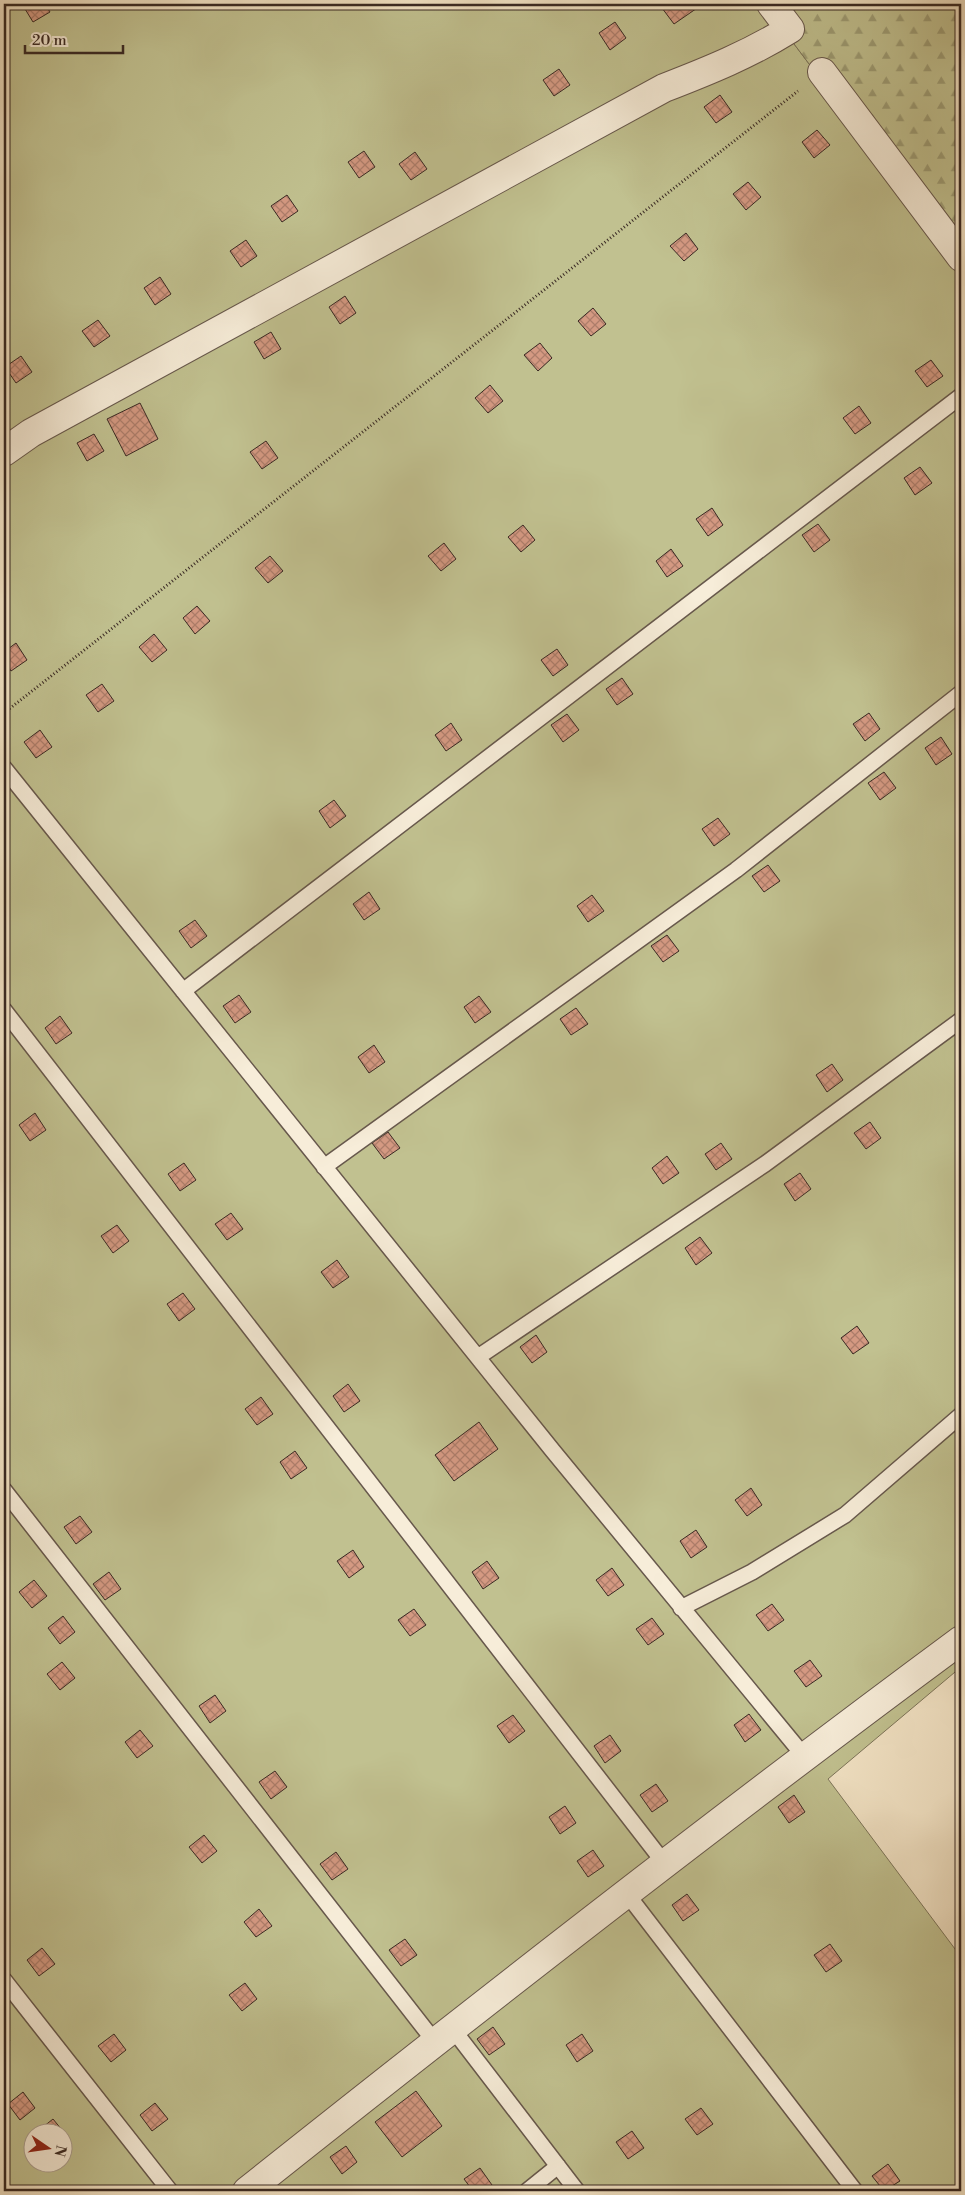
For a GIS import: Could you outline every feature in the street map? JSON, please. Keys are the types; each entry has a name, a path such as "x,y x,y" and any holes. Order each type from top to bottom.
{"street":[{"path":"4,452 31,433 664,88 740,58 770,42 790,29 771,4"},
{"path":"822,72 961,257"},
{"path":"247,2191 444,2035 804,1756 961,1640"}],"lane":[{"path":"183,991 961,396"},
{"path":"324,1166 736,870 961,693"},
{"path":"4,768 478,1357 804,1756"},
{"path":"4,1010 665,1864"},
{"path":"478,1357 765,1164 961,1020"},
{"path":"682,1608 752,1572 845,1515 961,1415"},
{"path":"4,1490 444,2035 558,2166 577,2191"},
{"path":"627,1894 855,2191"},
{"path":"4,1980 170,2191"},
{"path":"527,2191 558,2166"}],"path":[{"path":"4,713 822,72"}],"green space":[{"path":"4,4 764,4 961,266 961,1667 828,1779 961,1957 961,2191 4,2191"},
{"path":"764,4 961,4 961,266"}],"building":[{"path":"22,4 45,4 50,12 33,22"},
{"path":"659,4 703,4 674,24"},
{"path":"615,22 626,38 610,50 599,33"},
{"path":"559,69 570,85 554,96 543,80"},
{"path":"720,95 732,112 716,123 704,107"},
{"path":"817,130 830,145 814,158 802,142"},
{"path":"364,151 375,167 359,178 348,162"},
{"path":"415,152 427,169 411,180 399,164"},
{"path":"748,182 761,197 746,210 733,194"},
{"path":"287,195 298,211 282,222 271,206"},
{"path":"686,233 698,249 684,261 670,246"},
{"path":"246,240 257,256 241,267 230,251"},
{"path":"160,277 171,294 155,305 144,288"},
{"path":"345,296 356,313 340,324 329,307"},
{"path":"593,308 606,324 591,336 578,321"},
{"path":"98,320 110,336 94,347 82,331"},
{"path":"271,332 281,349 264,359 254,342"},
{"path":"540,343 552,358 538,371 524,355"},
{"path":"21,356 32,372 16,383 5,367"},
{"path":"931,360 943,376 927,387 915,371"},
{"path":"490,385 503,401 488,413 475,398"},
{"path":"140,403 158,439 126,456 107,419"},
{"path":"859,406 871,423 855,434 843,418"},
{"path":"94,434 104,451 87,461 77,443"},
{"path":"266,441 278,458 262,469 250,452"},
{"path":"920,467 932,483 915,495 904,478"},
{"path":"712,508 723,525 708,536 696,519"},
{"path":"818,524 830,540 814,552 802,535"},
{"path":"523,525 535,540 521,552 508,537"},
{"path":"444,543 456,559 441,571 428,556"},
{"path":"671,549 683,566 667,577 656,561"},
{"path":"270,556 283,571 268,583 255,568"},
{"path":"197,606 210,621 195,634 183,618"},
{"path":"154,634 167,650 152,662 139,647"},
{"path":"16,643 27,660 11,671 4,660 4,652"},
{"path":"557,649 568,665 553,676 541,660"},
{"path":"622,678 633,694 617,705 606,689"},
{"path":"102,684 114,701 98,712 86,695"},
{"path":"869,713 880,729 865,741 853,724"},
{"path":"567,714 579,730 563,742 551,725"},
{"path":"451,723 462,740 446,751 435,735"},
{"path":"40,730 52,747 36,758 24,742"},
{"path":"941,737 952,754 936,765 925,748"},
{"path":"884,772 896,788 880,800 868,783"},
{"path":"334,800 346,816 330,828 319,811"},
{"path":"718,818 730,834 714,846 702,829"},
{"path":"768,865 780,881 764,892 752,876"},
{"path":"369,892 380,909 364,920 353,904"},
{"path":"592,895 604,911 588,922 577,906"},
{"path":"195,920 207,936 191,948 179,931"},
{"path":"667,935 679,951 663,962 651,946"},
{"path":"239,995 251,1012 235,1023 223,1006"},
{"path":"479,996 491,1012 475,1023 464,1007"},
{"path":"576,1008 588,1024 571,1035 560,1019"},
{"path":"60,1016 72,1033 56,1044 45,1028"},
{"path":"374,1045 385,1062 369,1073 358,1057"},
{"path":"832,1064 843,1080 827,1092 816,1075"},
{"path":"35,1113 46,1130 30,1141 19,1125"},
{"path":"870,1122 881,1138 866,1149 854,1133"},
{"path":"388,1132 400,1148 384,1159 372,1143"},
{"path":"721,1143 732,1159 716,1170 705,1154"},
{"path":"667,1156 679,1173 663,1184 652,1168"},
{"path":"184,1163 196,1180 180,1191 168,1174"},
{"path":"800,1173 811,1189 795,1201 784,1184"},
{"path":"231,1213 243,1229 227,1240 215,1224"},
{"path":"117,1225 129,1241 113,1253 101,1236"},
{"path":"700,1237 712,1253 696,1265 685,1248"},
{"path":"337,1260 349,1277 333,1288 321,1272"},
{"path":"183,1293 195,1309 179,1321 167,1304"},
{"path":"857,1326 869,1343 853,1354 841,1338"},
{"path":"536,1335 547,1352 532,1363 520,1347"},
{"path":"348,1384 360,1401 344,1412 333,1396"},
{"path":"261,1397 273,1414 257,1425 245,1409"},
{"path":"479,1422 498,1449 454,1481 435,1455"},
{"path":"295,1451 307,1468 291,1479 280,1462"},
{"path":"751,1488 762,1505 747,1516 735,1500"},
{"path":"80,1516 92,1532 76,1544 64,1527"},
{"path":"696,1530 707,1547 691,1558 680,1541"},
{"path":"353,1550 364,1567 349,1578 337,1561"},
{"path":"487,1561 499,1578 483,1589 472,1572"},
{"path":"612,1568 624,1585 608,1596 596,1580"},
{"path":"109,1572 121,1589 105,1600 93,1584"},
{"path":"34,1580 47,1596 32,1608 19,1592"},
{"path":"772,1604 784,1620 768,1631 756,1615"},
{"path":"414,1609 426,1625 410,1636 398,1620"},
{"path":"63,1616 75,1632 60,1644 48,1628"},
{"path":"652,1618 664,1634 648,1645 636,1629"},
{"path":"810,1660 822,1676 806,1687 794,1671"},
{"path":"62,1662 75,1678 60,1690 47,1674"},
{"path":"215,1695 226,1711 210,1723 199,1706"},
{"path":"749,1714 761,1730 745,1742 734,1725"},
{"path":"513,1715 525,1731 509,1743 497,1726"},
{"path":"140,1730 153,1746 137,1758 125,1742"},
{"path":"610,1735 621,1751 605,1763 594,1746"},
{"path":"275,1771 287,1787 271,1799 259,1782"},
{"path":"656,1784 668,1801 652,1812 640,1795"},
{"path":"794,1795 805,1812 789,1823 778,1807"},
{"path":"565,1806 576,1823 560,1834 549,1817"},
{"path":"204,1835 217,1851 202,1863 189,1847"},
{"path":"593,1850 604,1866 588,1877 577,1861"},
{"path":"336,1852 348,1869 332,1880 320,1864"},
{"path":"687,1894 699,1910 683,1921 672,1905"},
{"path":"259,1909 272,1926 256,1937 244,1922"},
{"path":"405,1939 417,1955 401,1966 389,1950"},
{"path":"830,1944 842,1961 826,1972 814,1955"},
{"path":"42,1948 55,1964 39,1976 27,1960"},
{"path":"245,1983 257,1999 242,2011 229,1995"},
{"path":"493,2027 505,2044 489,2055 477,2039"},
{"path":"4,2033 10,2041 4,2046"},
{"path":"114,2034 126,2050 111,2062 98,2046"},
{"path":"582,2034 593,2051 577,2062 566,2045"},
{"path":"416,2091 442,2126 402,2157 375,2122"},
{"path":"23,2092 35,2108 20,2120 8,2104"},
{"path":"155,2103 168,2119 152,2131 140,2115"},
{"path":"701,2108 713,2124 697,2135 685,2119"},
{"path":"632,2131 644,2148 628,2159 616,2142"},
{"path":"346,2146 357,2162 342,2174 330,2157"},
{"path":"888,2164 900,2181 884,2191 872,2176"},
{"path":"480,2168 492,2185 483,2191 473,2191 464,2179"}]}
